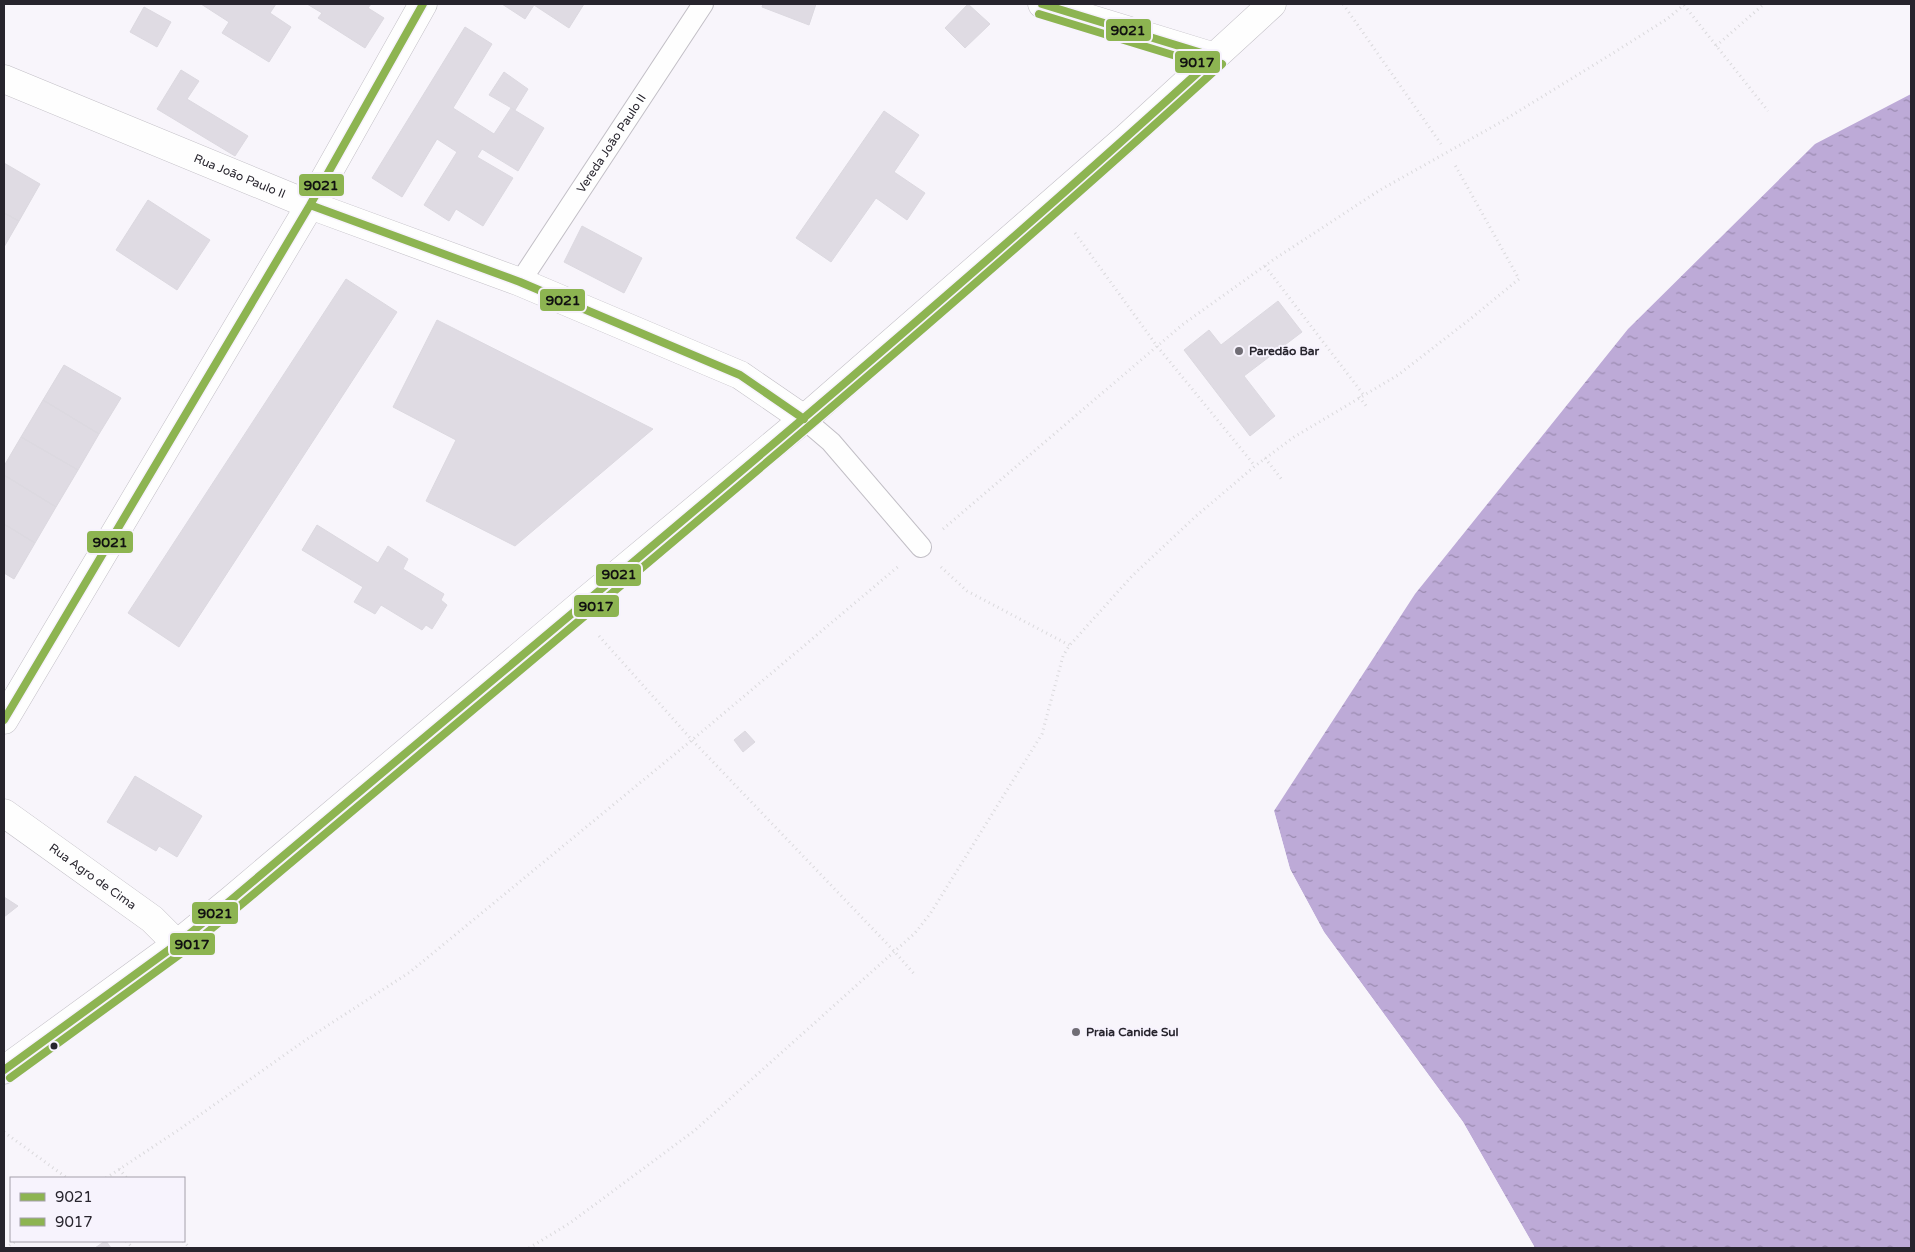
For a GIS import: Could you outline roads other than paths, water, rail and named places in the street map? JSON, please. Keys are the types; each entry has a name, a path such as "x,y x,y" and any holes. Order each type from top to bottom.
{"street":[{"path":"4,720 310,205 424,4"},
{"path":"1042,4 1216,57"},
{"path":"4,1070 177,944 804,419 1119,145 1272,4"},
{"name":"Rua João Paulo II","path":"4,79 310,205 520,282 740,375 804,419"},
{"name":"Rua Agro de Cima","path":"4,812 152,919 177,944"}],"lane":[{"name":"Vereda João Paulo II","path":"520,282 703,4"},
{"path":"804,419 831,442 921,547"}],"water":[{"path":"1911,94 1911,1248 1535,1248 1463,1122 1324,932 1290,869 1274,811 1415,594 1628,329 1815,144"}],"place":[{"name":"Paredão Bar","path":"1239,351"},
{"name":"Praia Canide Sul","path":"1076,1032"}]}
